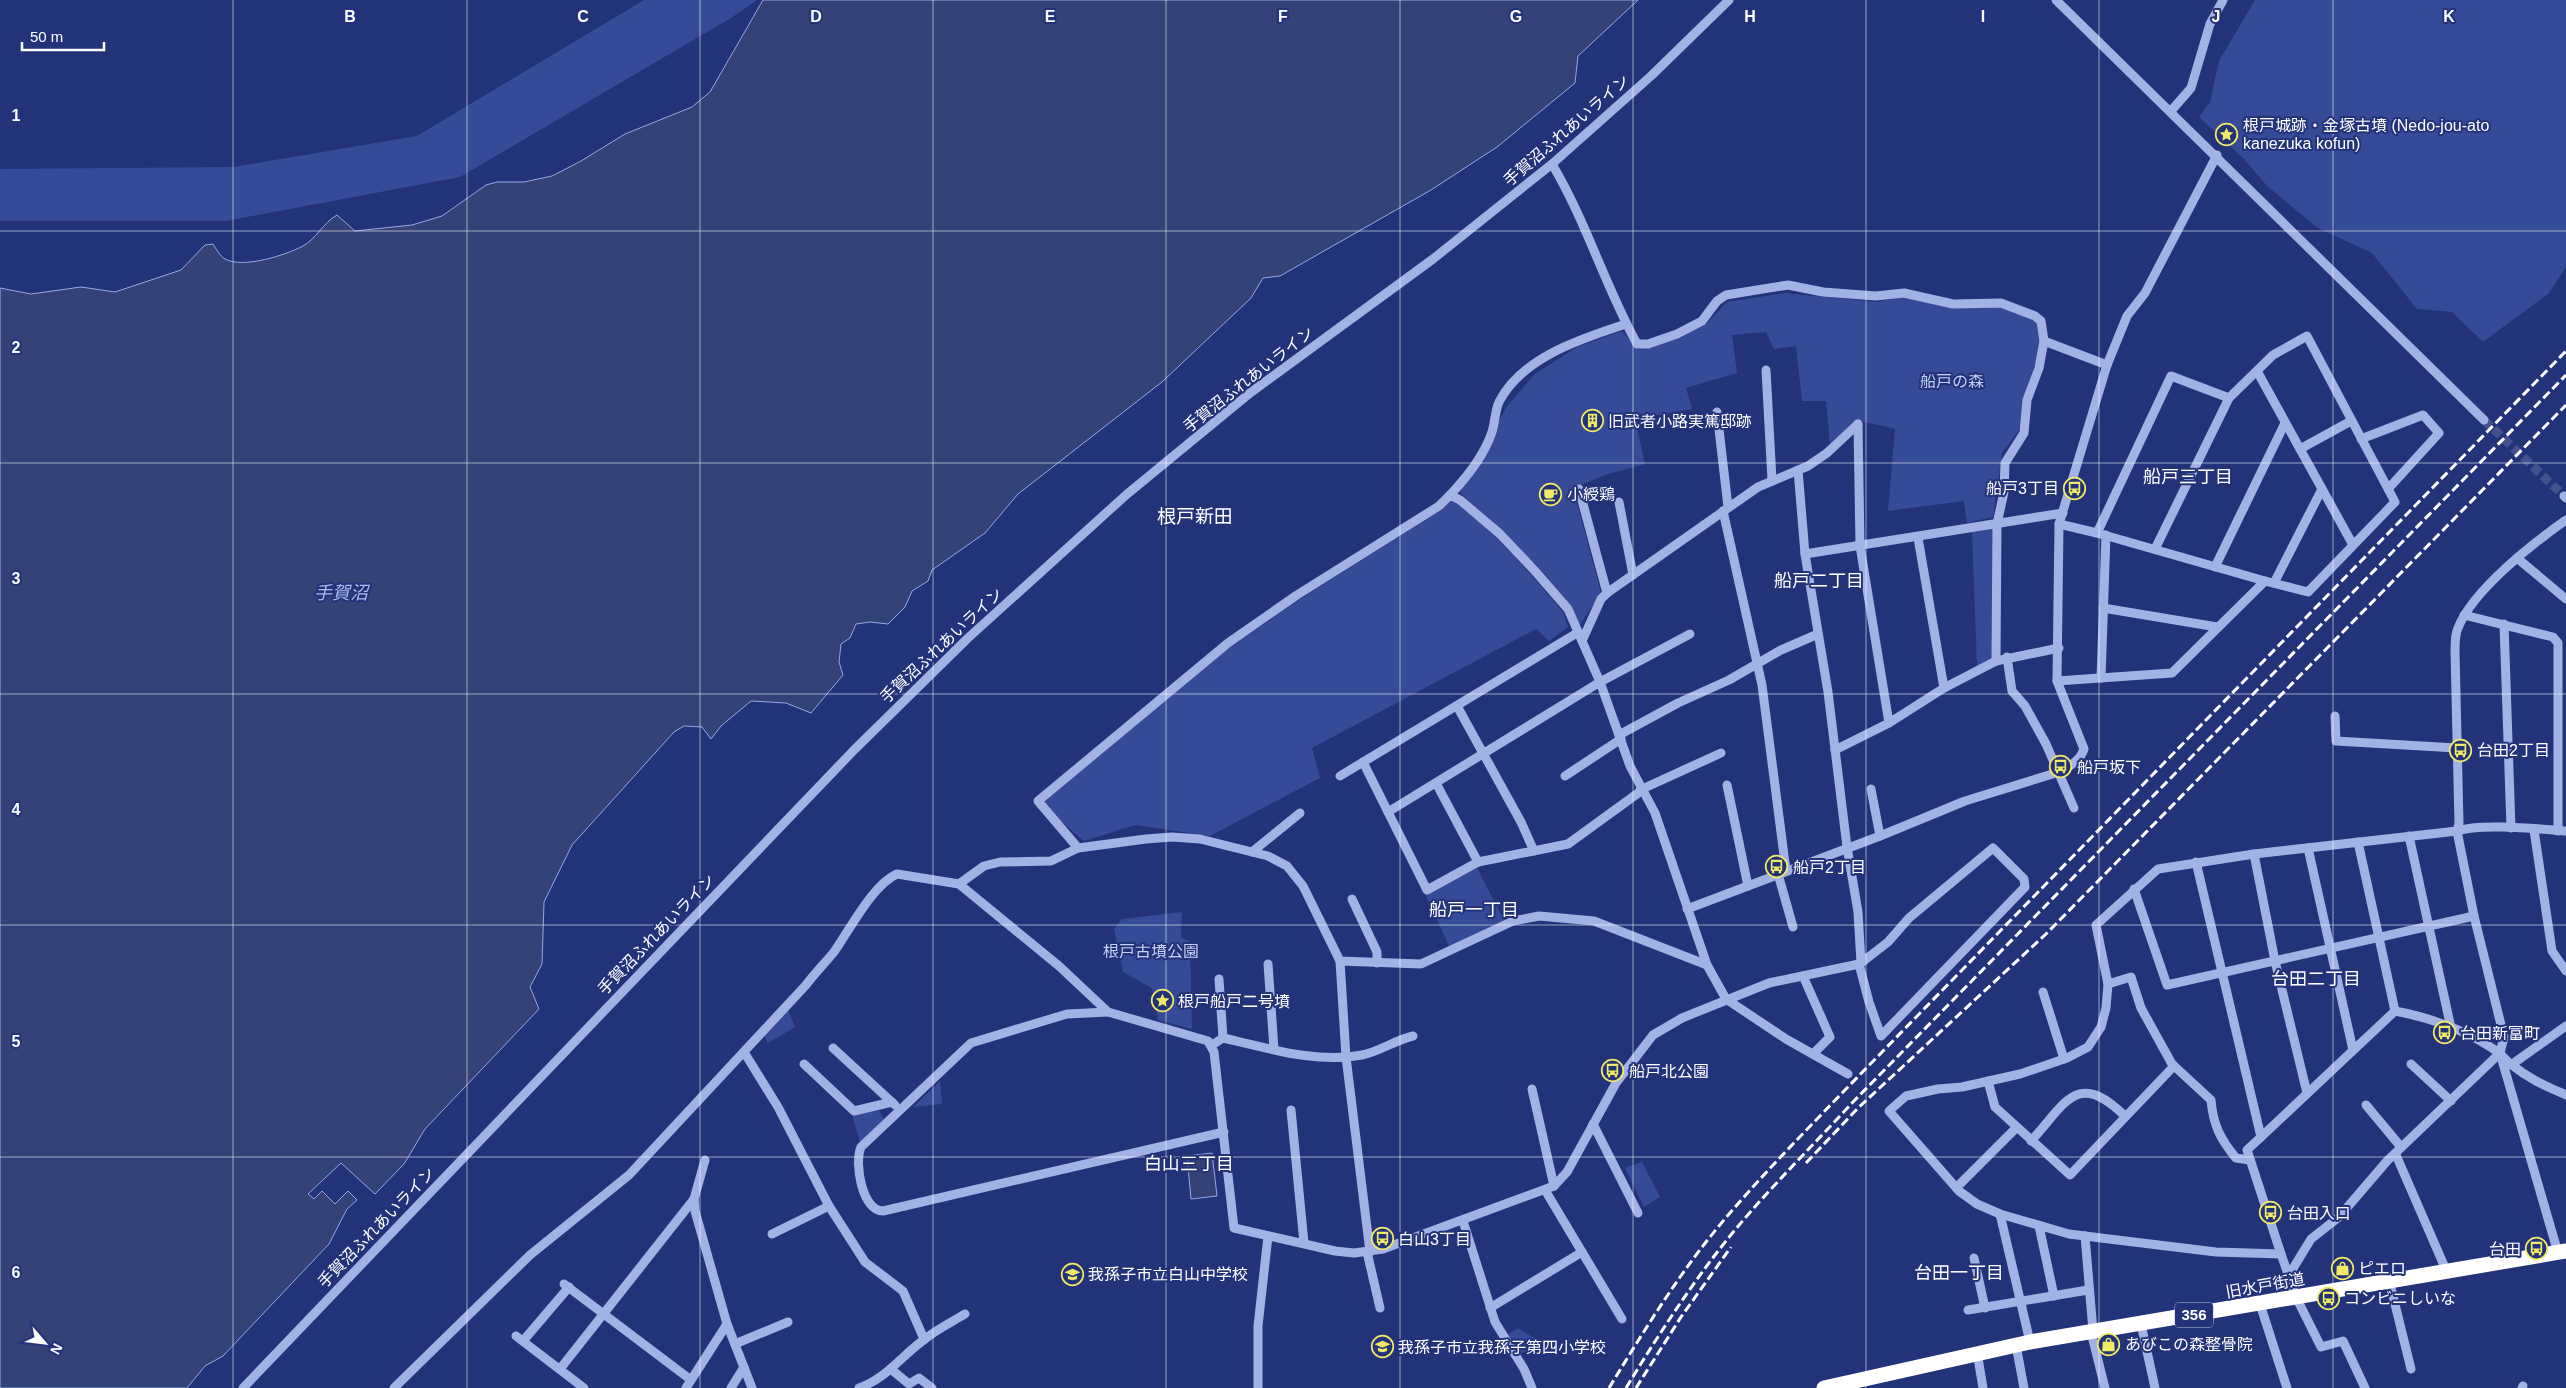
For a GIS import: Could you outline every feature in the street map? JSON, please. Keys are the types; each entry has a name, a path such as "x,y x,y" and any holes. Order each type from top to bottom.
{"highway":[{"name":"旧水戸街道","path":"1824,1388 1977,1352 2446,1270 2562,1252"}],"street":[{"name":"手賀沼ふれあいライン","path":"243,1388 854,750 968,638 1126,495 1243,399 1433,259 1552,164 1651,76 1729,0"},
{"path":"2056,0 2217,155 2484,420"},
{"path":"2171,111 2194,82 2213,16 2223,0"},
{"path":"1687,909 1880,836 1965,801 2059,772 2077,761 2084,749 2057,681 2059,524 2107,365 2127,316 2145,293 2217,155"},
{"path":"1552,164 1567,189 1626,324 1637,344 1648,344 1702,321 1717,302 1726,295 1788,285 1823,292 1876,296 1904,293 1954,304 2001,303 2035,316 2041,321 2044,341 2039,368 2027,400 2024,433 2006,462 2004,492 1997,524 1996,661"},
{"path":"1078,848 1038,801 1228,643 1297,595 1439,506 1471,472 1487,445 1498,404 1511,385 1529,368 1576,340 1626,324"},
{"path":"2059,524 2102,534 2215,567 2308,592 2395,502 2307,336 2273,355 2229,398 2155,549"},
{"path":"2044,341 2107,365"},
{"path":"1766,370 1772,480"},
{"path":"2257,371 2353,546"},
{"path":"2101,678 2103,608 2102,534 2171,376 2229,398"},
{"path":"1717,412 1726,509 1768,723 1782,872 1793,927"},
{"path":"2361,439 2423,415 2439,433 2388,489"},
{"path":"2300,449 2352,421"},
{"path":"2215,567 2285,423"},
{"path":"1582,641 1601,599 1607,593 1726,509 1772,480 1798,470 1827,453 1858,424 1860,546 1889,723"},
{"path":"1224,1132 879,1211 867,1202 859,1168 861,1147 971,1044 1067,1014 1108,1012 1203,1038 1212,1045 1224,1132 1234,1228 1335,1251 1369,1252 1463,1221 1550,1188 1567,1172 1616,1083 1653,1036 1682,1018 1769,983 1860,964 1888,942 1916,912 1993,848 2024,879 2024,887 1881,1036 1869,1002 1860,964 1858,912 1805,554 1798,470"},
{"path":"1579,489 1607,593"},
{"path":"2274,583 2322,489"},
{"path":"1450,495 1460,500 1500,534 1568,609 1600,682 1641,790 1655,813 1707,965 1726,999 1848,1074"},
{"path":"1619,502 1633,575"},
{"path":"1805,554 1918,538 2063,512"},
{"path":"2562,1252 2500,1053 2504,1037 2474,916 2457,831 2459,823 2454,651 2457,630 2471,604 2528,546 2566,520"},
{"path":"1918,538 1944,688"},
{"path":"2518,558 2566,599"},
{"path":"2057,681 2172,673 2265,581"},
{"path":"2103,608 2217,627"},
{"path":"2281,1254 2216,1252 2085,1236 2039,1226 2000,1214 1977,1204 1956,1188 1889,1111 1906,1096 2020,1074 2064,1059 2088,1047 2102,1027 2108,984 2096,925 2158,869 2254,854 2457,831 2466,828 2562,831 2562,688 2558,643 2553,637 2464,615"},
{"path":"2504,624 2511,828"},
{"path":"1340,776 1577,633"},
{"path":"1388,812 1600,682 1690,634"},
{"path":"1565,776 1620,737 1781,650 1818,634"},
{"path":"1835,750 1889,723 1944,688 1996,661 2007,657 2058,648"},
{"path":"2007,657 2012,691 2025,706 2059,772 2074,808"},
{"path":"1457,706 1534,851"},
{"path":"2335,716 2336,741 2456,748"},
{"path":"1363,762 1426,890 1478,862 1568,844 1641,790 1721,753"},
{"path":"1436,783 1478,862"},
{"path":"1727,785 1748,886"},
{"path":"1870,789 1880,836"},
{"path":"1252,852 1300,813"},
{"path":"2534,830 2552,951 2566,971"},
{"path":"2409,836 2451,1028"},
{"path":"959,884 984,866 992,863 1022,860 1051,861 1078,848 1172,837 1200,839 1252,852 1287,866 1303,886 1340,961 1346,1057 1369,1252 1380,1308"},
{"path":"2358,842 2395,1011"},
{"path":"2308,848 2353,1050"},
{"path":"2254,854 2275,961 2307,1093"},
{"path":"2196,862 2260,1137"},
{"path":"394,1388 530,1255 629,1175 806,985 819,967 832,954 866,902 894,875 906,874 959,884 1059,966 1108,1012"},
{"path":"2134,889 2167,985 2474,916"},
{"path":"1352,899 1377,952 1377,963"},
{"path":"1340,961 1421,964 1513,921 1540,916 1594,921 1707,965"},
{"path":"1268,964 1274,1049"},
{"path":"1803,976 1830,1037 1813,1054"},
{"path":"2108,984 2131,977 2141,1008 2174,1066 2210,1100 2213,1122 2221,1140 2236,1158 2250,1160"},
{"path":"1219,979 1223,1038"},
{"path":"2043,992 2064,1059"},
{"path":"2395,1011 2424,1016 2451,1028 2500,1053 2511,1065 2540,1085 2564,1092"},
{"path":"2365,1388 2343,1341 2321,1347 2296,1297 2247,1150 2395,1011"},
{"path":"2511,1065 2566,1026"},
{"path":"1212,1045 1223,1038 1316,1057 1346,1057 1369,1053 1413,1036"},
{"path":"833,1048 901,1111"},
{"path":"744,1052 778,1107 829,1206 865,1262 903,1292 924,1339"},
{"path":"2288,1275 2311,1239 2339,1217 2387,1161 2500,1053"},
{"path":"804,1064 854,1111 892,1102"},
{"path":"2411,1064 2451,1101"},
{"path":"1988,1081 1995,1107 2070,1176 2174,1066"},
{"path":"1532,1089 1550,1188 1582,1252 1622,1319"},
{"path":"2030,1141 2079,1092 2100,1094 2125,1116"},
{"path":"2366,1105 2398,1151 2446,1270"},
{"path":"1291,1110 1304,1243"},
{"path":"1593,1124 1638,1213"},
{"path":"1956,1188 2016,1128"},
{"path":"705,1160 694,1199 695,1211 727,1324 752,1388"},
{"path":"560,1369 694,1199"},
{"path":"772,1234 829,1206"},
{"path":"2000,1214 2020,1302 2024,1344 2024,1388"},
{"path":"1463,1221 1495,1322 1524,1369 1532,1388"},
{"path":"2039,1226 2054,1296"},
{"path":"1258,1388 1258,1326 1268,1236"},
{"path":"2085,1236 2092,1332 2105,1388"},
{"path":"1490,1308 1582,1252"},
{"path":"1974,1258 1985,1308"},
{"path":"2388,1280 2410,1369"},
{"path":"584,1388 520,1339 566,1286 604,1313 688,1384 727,1324"},
{"path":"1968,1310 2088,1290"},
{"path":"2260,1304 2287,1388"},
{"path":"859,1388 873,1383 892,1370 924,1339 965,1314"},
{"path":"735,1344 788,1322"},
{"path":"2141,1324 2155,1388"},
{"path":"1977,1352 1983,1388"},
{"path":"731,1388 744,1368"},
{"path":"892,1370 908,1384 919,1378 932,1388"}],"green space":[{"path":"644,0 757,0 731,18 460,177 226,221 0,221 0,169 233,167 417,136"},
{"path":"2255,0 2566,0 2566,267 2549,293 2483,342 2452,312 2417,309 2372,253 2318,228 2267,186 2244,159 2199,117 2210,102 2219,61"},
{"name":"船戸の森","path":"1785,293 1878,302 1905,296 2000,306 2030,316 2038,324 2042,342 2023,401 2022,426 2002,453 1993,517 1967,523 1964,501 1888,511 1895,429 1857,420 1830,444 1826,401 1802,401 1796,346 1774,349 1766,332 1732,335 1737,373 1686,388 1692,409 1635,419 1645,464 1608,474 1573,488 1601,593 1579,626 1571,607 1460,492 1507,406 1535,374 1577,347 1622,331 1638,350 1707,323 1727,302"},
{"path":"1450,501 1454,501 1498,537 1563,612 1568,627 1549,641 1536,629 1312,748 1320,778 1210,836 1135,825 1084,841 1057,818 1045,804 1046,800 1225,651 1302,598 1443,509"},
{"path":"1994,527 1993,659 1977,667 1972,532"},
{"path":"1477,868 1504,920 1449,946 1425,894"},
{"name":"根戸古墳公園","path":"1182,912 1181,938 1190,941 1192,1029 1158,1020 1152,988 1123,972 1114,929 1122,919"},
{"path":"788,1010 795,1027 768,1043 764,1035"},
{"path":"940,1081 942,1104 913,1107"},
{"path":"879,1110 884,1119 860,1142 852,1115"},
{"path":"1642,1162 1660,1197 1644,1207 1625,1168"},
{"path":"1518,1328 1541,1342 1519,1355 1507,1335"}],"water":[{"name":"手賀沼","path":"763,0 1638,0 1578,56 1575,83 1497,147 1431,190 1280,276 1263,278 1251,298 1162,382 1018,494 985,533 932,570 928,581 912,591 905,607 888,624 870,622 856,624 850,638 841,644 839,662 843,675 811,713 786,703 751,701 721,726 711,739 702,727 684,726 674,732 572,845 544,902 542,964 530,987 539,1009 425,1129 404,1164 375,1194 341,1163 308,1194 314,1199 322,1191 335,1204 348,1191 357,1200 347,1209 329,1244 223,1356 205,1366 187,1388 0,1388 0,288 31,294 81,287 115,292 181,270 205,245 213,244 223,258 233,262 264,260 308,243 337,215 355,231 412,225 442,216 486,185 497,182 524,182 552,176 625,134 692,107 710,92"},
{"path":"1212,1153 1217,1196 1191,1199 1187,1156"}],"tunnel":[{"path":"2484,420 2564,496"}],"railway":[{"path":"1609,1388 1655,1314 1693,1259 1722,1222 1773,1165 2566,351"},
{"path":"1626,1388 1703,1271 1731,1235 1782,1177 1853,1102 2566,375"},
{"path":"1806,1163 1858,1108 2046,934 2566,405"},
{"path":"1636,1388 1681,1317 1731,1247"}],"place":[{"name":"根戸城跡・金塚古墳 (Nedo-jou-ato kanezuka kofun)","path":"2227,134"},
{"name":"旧武者小路実篤邸跡","path":"1592,421"},
{"name":"船戸3丁目","path":"2075,488"},
{"name":"小綬鶏","path":"1551,494"},
{"name":"台田2丁目","path":"2461,750"},
{"name":"船戸坂下","path":"2061,767"},
{"name":"船戸2丁目","path":"1777,867"},
{"name":"根戸船戸二号墳","path":"1162,1001"},
{"name":"台田新富町","path":"2444,1033"},
{"name":"船戸北公園","path":"1613,1071"},
{"name":"台田入口","path":"2271,1213"},
{"name":"白山3丁目","path":"1382,1239"},
{"name":"台田","path":"2537,1249"},
{"name":"ピエロ","path":"2342,1268"},
{"name":"我孫子市立白山中学校","path":"1072,1274"},
{"name":"コンビニしいな","path":"2328,1298"},
{"name":"あびこの森整骨院","path":"2109,1344"},
{"name":"我孫子市立我孫子第四小学校","path":"1382,1347"}],"district":[{"name":"船戸三丁目","path":"2188,477"},
{"name":"根戸新田","path":"1195,516"},
{"name":"船戸二丁目","path":"1819,581"},
{"name":"船戸一丁目","path":"1474,910"},
{"name":"台田二丁目","path":"2316,979"},
{"name":"白山三丁目","path":"1189,1164"},
{"name":"台田一丁目","path":"1959,1273"}]}
